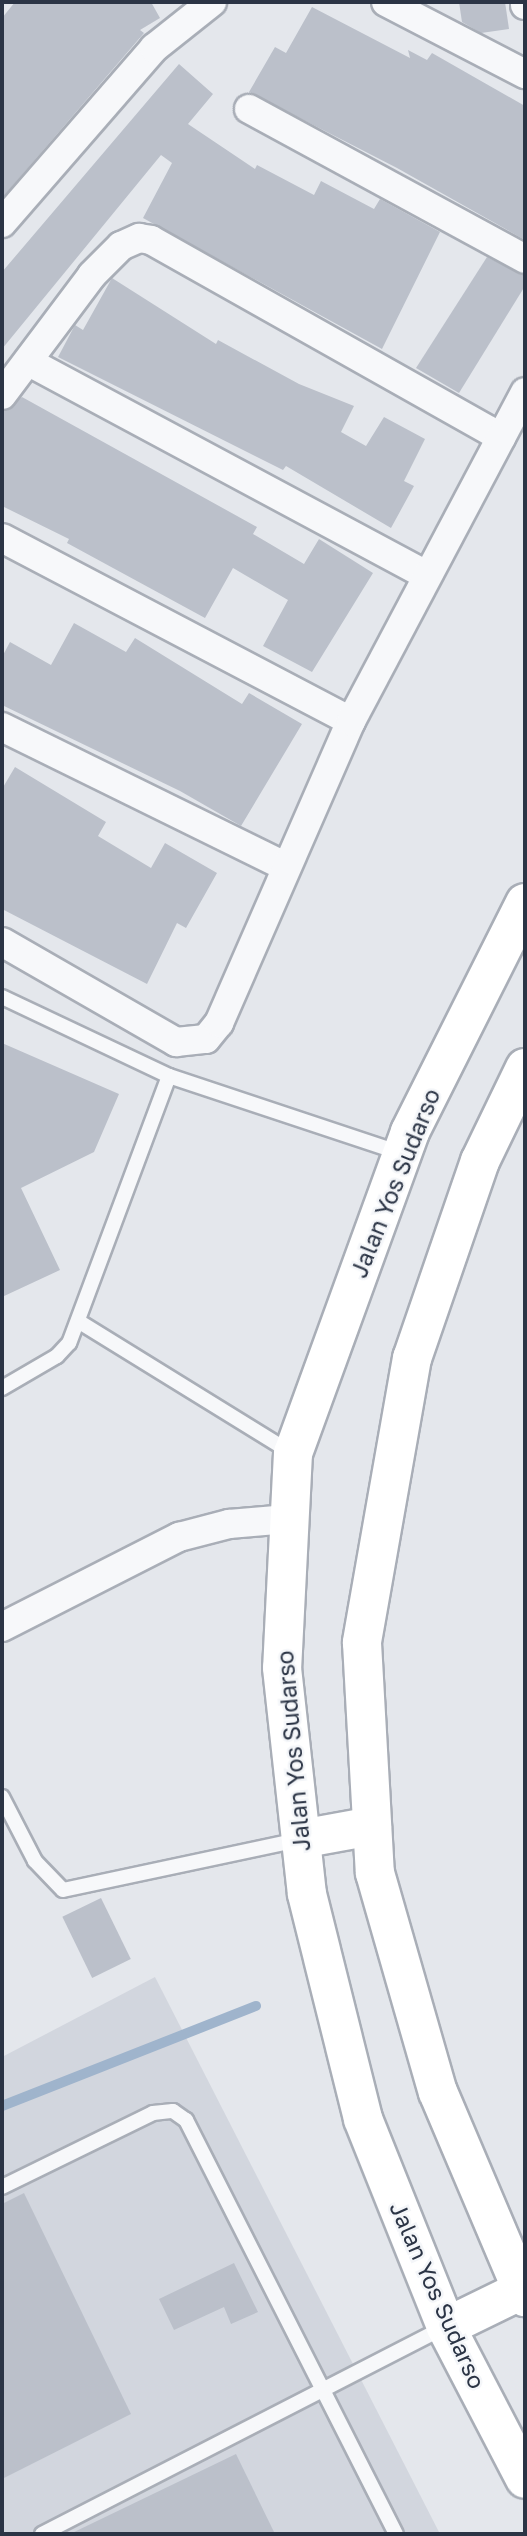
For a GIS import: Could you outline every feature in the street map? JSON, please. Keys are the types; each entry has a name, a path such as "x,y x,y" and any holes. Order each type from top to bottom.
{"main road":[{"name":"Jalan Yos Sudarso","path":"525,903 402,1154 293,1453 282,1668 307,1894 363,2119 446,2327 525,2479"},
{"path":"446,2327 523,2294 438,2092 375,1872 362,1643 412,1357 480,1161 525,1068"},
{"path":"301,1839 372,1826"}],"street":[{"path":"2,223 154,48 212,2"},
{"path":"386,2 525,74"},
{"path":"249,109 525,259"},
{"path":"2,395 92,275 131,240 151,240 501,437"},
{"path":"29,362 426,575"},
{"path":"2,942 176,1042 193,1043 206,1039 219,1023 351,721 525,392"},
{"path":"2,538 351,721"},
{"path":"2,727 286,867"},
{"path":"2,1627 179,1537 229,1524 288,1519"}],"lane":[{"path":"2,997 169,1076 402,1154"},
{"path":"2,1388 57,1356 78,1321 169,1076"},
{"path":"78,1321 293,1453"},
{"path":"2,1797 35,1861 63,1889 301,1839"},
{"path":"2,2187 153,2113 173,2111 186,2120 397,2534"},
{"path":"41,2534 446,2327"}],"shaded area":[{"path":"155,1977 440,2534 2,2534 2,2057"}],"building":[{"path":"15,2 151,2 160,18 140,30 144,33 2,198 2,18"},
{"path":"459,2 505,2 509,29 481,33 462,22"},
{"path":"312,7 410,58 408,50 427,60 432,53 525,106 525,240 397,168 249,92 275,47 286,53"},
{"path":"179,64 213,94 188,124 255,169 257,165 314,195 321,181 374,209 380,199 440,232 382,349 143,218 172,163 161,155 2,349 2,272"},
{"path":"487,257 525,276 525,286 459,393 416,368"},
{"path":"112,278 216,344 218,340 299,384 354,406 341,432 366,446 384,417 425,439 404,481 414,486 391,528 286,466 283,470 58,357 75,325 83,330"},
{"path":"22,397 257,527 253,534 304,564 319,539 373,573 312,672 263,646 288,600 233,568 205,618 67,543 69,539 2,506 2,411"},
{"path":"74,623 126,652 135,638 242,704 249,693 302,724 241,826 180,791 2,705 2,657 10,642 51,665"},
{"path":"15,767 106,822 98,836 151,868 165,843 217,873 186,928 177,923 147,984 2,909 2,789"},
{"path":"2,1043 119,1094 94,1152 21,1188 60,1270 2,1297"},
{"path":"101,1898 131,1959 92,1978 62,1917"},
{"path":"24,2193 131,2414 2,2479 2,2204"},
{"path":"234,2263 258,2312 231,2324 224,2307 174,2330 159,2299"},
{"path":"236,2454 275,2534 70,2534"}],"waterway":[{"path":"2,2106 256,2006"}]}
